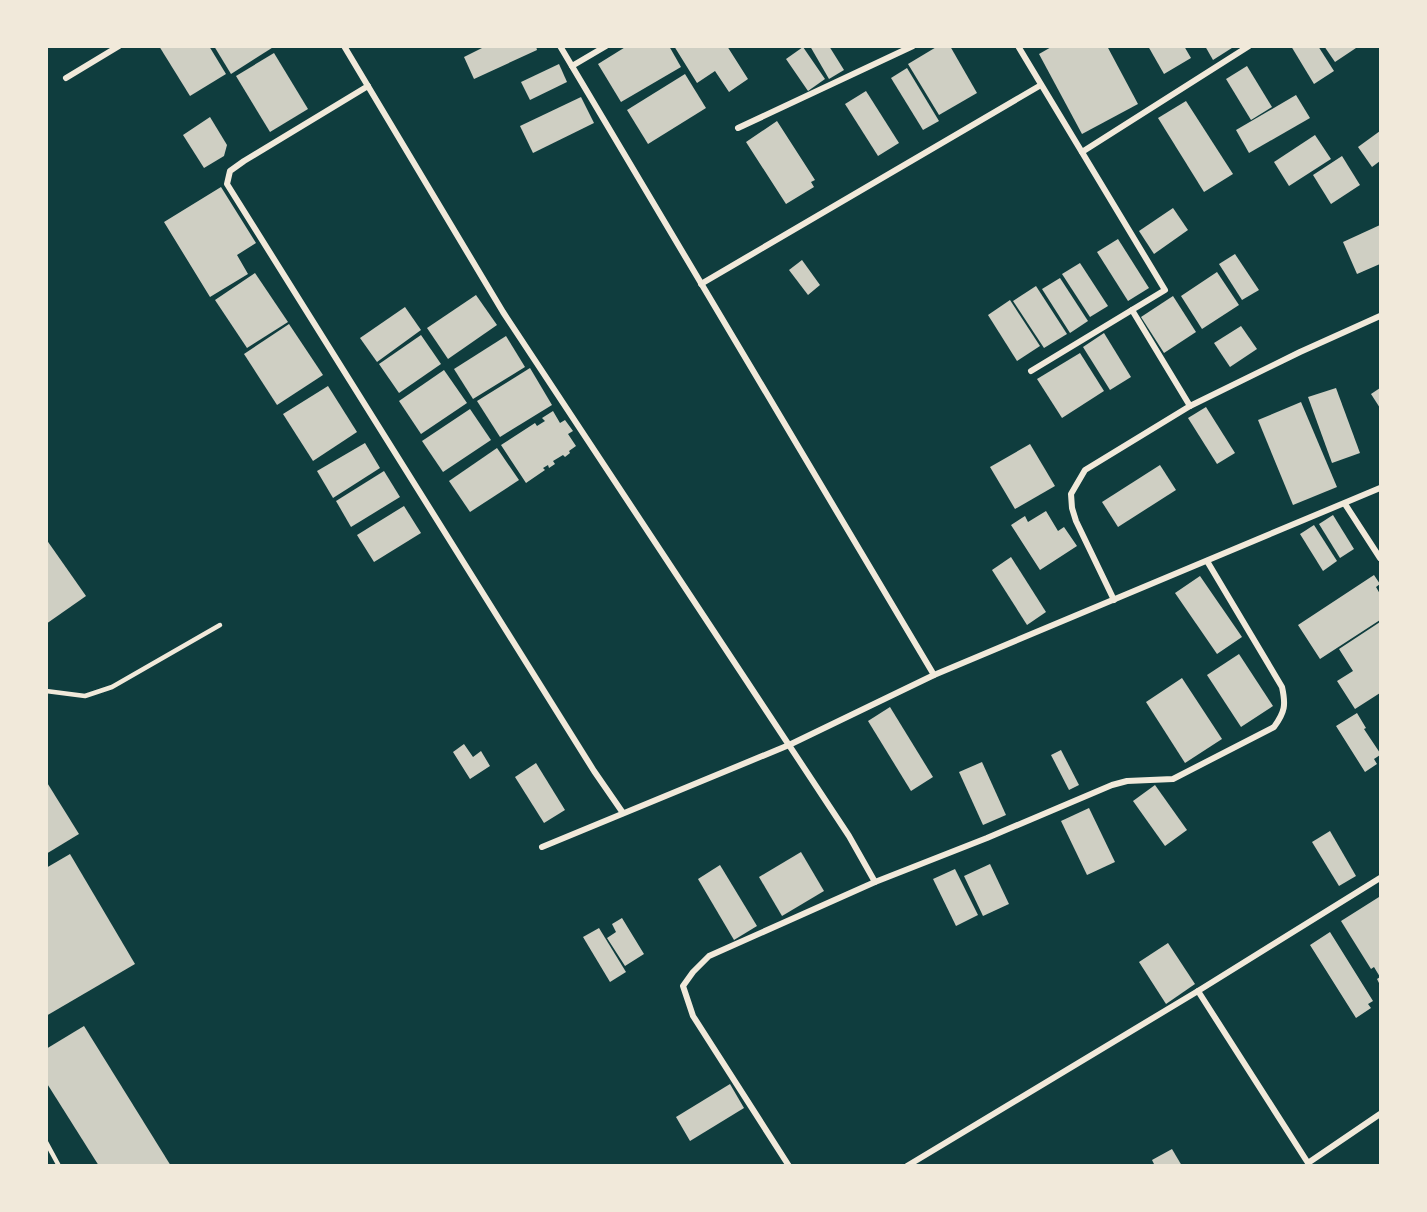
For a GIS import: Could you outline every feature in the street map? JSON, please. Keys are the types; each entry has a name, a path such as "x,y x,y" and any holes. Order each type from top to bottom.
{"street":[{"path":"66,78 119,46"},
{"path":"344,46 503,312 849,836 875,882"},
{"path":"560,46 934,675"},
{"path":"572,66 606,46"},
{"path":"738,128 913,46"},
{"path":"1018,46 1165,290 1031,371"},
{"path":"1082,153 1249,46"},
{"path":"701,284 1041,85"},
{"path":"368,86 244,161 230,171 227,184 594,771 623,813"},
{"path":"1132,310 1190,406"},
{"path":"1114,600 1072,508 1071,494 1085,470 1190,406 1380,316"},
{"path":"542,847 789,745 934,675 1380,488"},
{"path":"1345,504 1380,558"},
{"path":"789,1166 693,1016 683,986 709,956 875,882 1112,785 1127,781 1173,778 1274,727 1283,714 1285,701 1282,687 1207,561"},
{"path":"907,1166 1198,991 1380,878"},
{"path":"1198,991 1308,1163 1380,1114"}],"lane":[{"path":"46,691 85,696 112,687 220,625"},
{"path":"46,1142 59,1166"}],"building":[{"path":"159,46 209,46 226,74 190,96"},
{"path":"214,46 275,46 231,74"},
{"path":"486,46 536,46 537,50 474,79 464,57"},
{"path":"627,46 669,46 681,67 621,102 598,64"},
{"path":"674,46 727,46 748,79 729,92 715,71 697,83"},
{"path":"810,46 829,46 844,70 829,79"},
{"path":"938,46 950,46 977,93 939,115 908,64"},
{"path":"1053,46 1107,46 1138,104 1082,134 1039,54"},
{"path":"1148,46 1184,46 1191,58 1164,74"},
{"path":"1205,46 1235,46 1213,60"},
{"path":"1291,46 1318,46 1334,71 1314,84"},
{"path":"1324,46 1359,46 1335,62"},
{"path":"803,47 825,79 808,91 786,59"},
{"path":"274,53 308,109 270,132 236,76"},
{"path":"559,64 567,82 530,100 521,82"},
{"path":"1247,66 1272,107 1251,120 1226,79"},
{"path":"907,68 939,121 923,130 891,78"},
{"path":"685,74 706,108 648,144 627,110"},
{"path":"866,91 899,143 878,156 845,104"},
{"path":"1296,95 1310,118 1249,153 1236,130"},
{"path":"581,97 594,123 533,153 520,126"},
{"path":"1186,101 1233,174 1204,192 1158,118"},
{"path":"210,117 227,145 224,156 204,168 183,135"},
{"path":"777,121 815,180 811,182 814,187 786,204 746,142"},
{"path":"1380,131 1380,161 1372,167 1358,147"},
{"path":"1315,135 1331,159 1289,186 1274,162"},
{"path":"1342,156 1360,185 1331,204 1313,175"},
{"path":"221,187 256,243 237,255 248,274 210,297 164,222"},
{"path":"1173,208 1188,230 1154,254 1139,231"},
{"path":"1380,225 1380,264 1357,274 1343,242"},
{"path":"1118,239 1149,288 1128,301 1097,252"},
{"path":"1235,254 1259,290 1242,300 1219,264"},
{"path":"802,260 820,285 808,295 789,270"},
{"path":"1080,263 1108,306 1090,317 1062,274"},
{"path":"1217,272 1239,305 1202,329 1181,296"},
{"path":"255,273 288,322 247,348 215,300"},
{"path":"1060,278 1088,321 1070,333 1042,289"},
{"path":"1036,286 1067,334 1044,348 1013,301"},
{"path":"476,295 497,325 448,359 427,328"},
{"path":"1173,296 1196,332 1164,353 1141,317"},
{"path":"1010,300 1040,346 1017,361 988,315"},
{"path":"405,307 421,330 377,362 360,338"},
{"path":"289,324 323,375 277,405 244,354"},
{"path":"1241,326 1257,349 1230,367 1214,343"},
{"path":"1104,333 1131,377 1110,390 1083,347"},
{"path":"421,335 441,364 399,393 379,364"},
{"path":"506,336 525,367 473,399 454,369"},
{"path":"1080,353 1104,391 1062,418 1037,379"},
{"path":"530,368 552,405 500,437 477,401"},
{"path":"444,370 467,403 421,434 399,401"},
{"path":"328,386 357,432 313,461 283,414"},
{"path":"1336,388 1360,453 1332,463 1308,397"},
{"path":"1380,388 1380,408 1371,394"},
{"path":"1301,402 1337,487 1293,505 1258,420"},
{"path":"1206,407 1235,453 1217,464 1188,418"},
{"path":"470,409 491,440 443,472 422,441"},
{"path":"553,411 560,423 565,420 573,431 568,434 576,446 565,457 563,455 553,461 555,464 549,468 548,465 543,468 545,470 526,483 501,445 535,423 537,426 545,421 542,418"},
{"path":"365,443 380,468 333,498 317,471"},
{"path":"1030,444 1055,486 1015,509 990,467"},
{"path":"497,448 519,480 470,512 449,481"},
{"path":"1160,465 1176,490 1118,527 1102,502"},
{"path":"384,471 400,497 351,527 336,501"},
{"path":"404,506 421,533 374,562 357,535"},
{"path":"1046,511 1058,531 1064,527 1077,546 1040,570 1011,525 1025,516 1028,522"},
{"path":"1333,515 1354,549 1340,558 1319,524"},
{"path":"1314,525 1337,561 1323,571 1300,534"},
{"path":"46,539 86,596 46,624"},
{"path":"1011,557 1046,612 1027,625 992,570"},
{"path":"1374,575 1380,584 1376,587 1380,594 1380,620 1320,659 1298,625"},
{"path":"1200,576 1242,637 1217,654 1175,593"},
{"path":"1380,622 1380,693 1355,709 1337,681 1353,671 1339,649"},
{"path":"1239,654 1273,706 1241,727 1207,675"},
{"path":"1182,678 1222,739 1185,763 1146,702"},
{"path":"890,707 933,777 911,791 868,721"},
{"path":"1357,713 1366,728 1364,729 1380,753 1374,759 1377,764 1365,772 1336,726"},
{"path":"464,744 473,757 481,751 490,766 470,779 453,752"},
{"path":"1061,750 1079,785 1069,790 1051,755"},
{"path":"982,762 1006,815 983,825 959,772"},
{"path":"536,763 565,810 544,823 515,777"},
{"path":"46,781 79,834 46,854"},
{"path":"1155,785 1187,830 1165,846 1133,801"},
{"path":"1089,808 1115,862 1087,875 1061,821"},
{"path":"1330,831 1356,876 1339,886 1312,842"},
{"path":"801,852 824,891 782,916 759,877"},
{"path":"70,854 135,964 46,1016 46,868"},
{"path":"990,864 1009,904 983,916 964,876"},
{"path":"720,865 757,926 734,940 698,879"},
{"path":"955,869 978,915 956,926 933,879"},
{"path":"1379,897 1380,977 1374,967 1371,969 1341,921"},
{"path":"622,918 644,954 625,966 607,938 616,932 612,924"},
{"path":"599,928 626,972 610,982 583,937"},
{"path":"1330,932 1373,1001 1368,1004 1371,1008 1356,1018 1310,945"},
{"path":"1168,943 1195,984 1166,1004 1139,962"},
{"path":"84,1026 171,1166 99,1166 46,1082 46,1049"},
{"path":"730,1084 744,1108 690,1141 676,1117"},
{"path":"1172,1149 1182,1166 1155,1166 1152,1160"}]}
